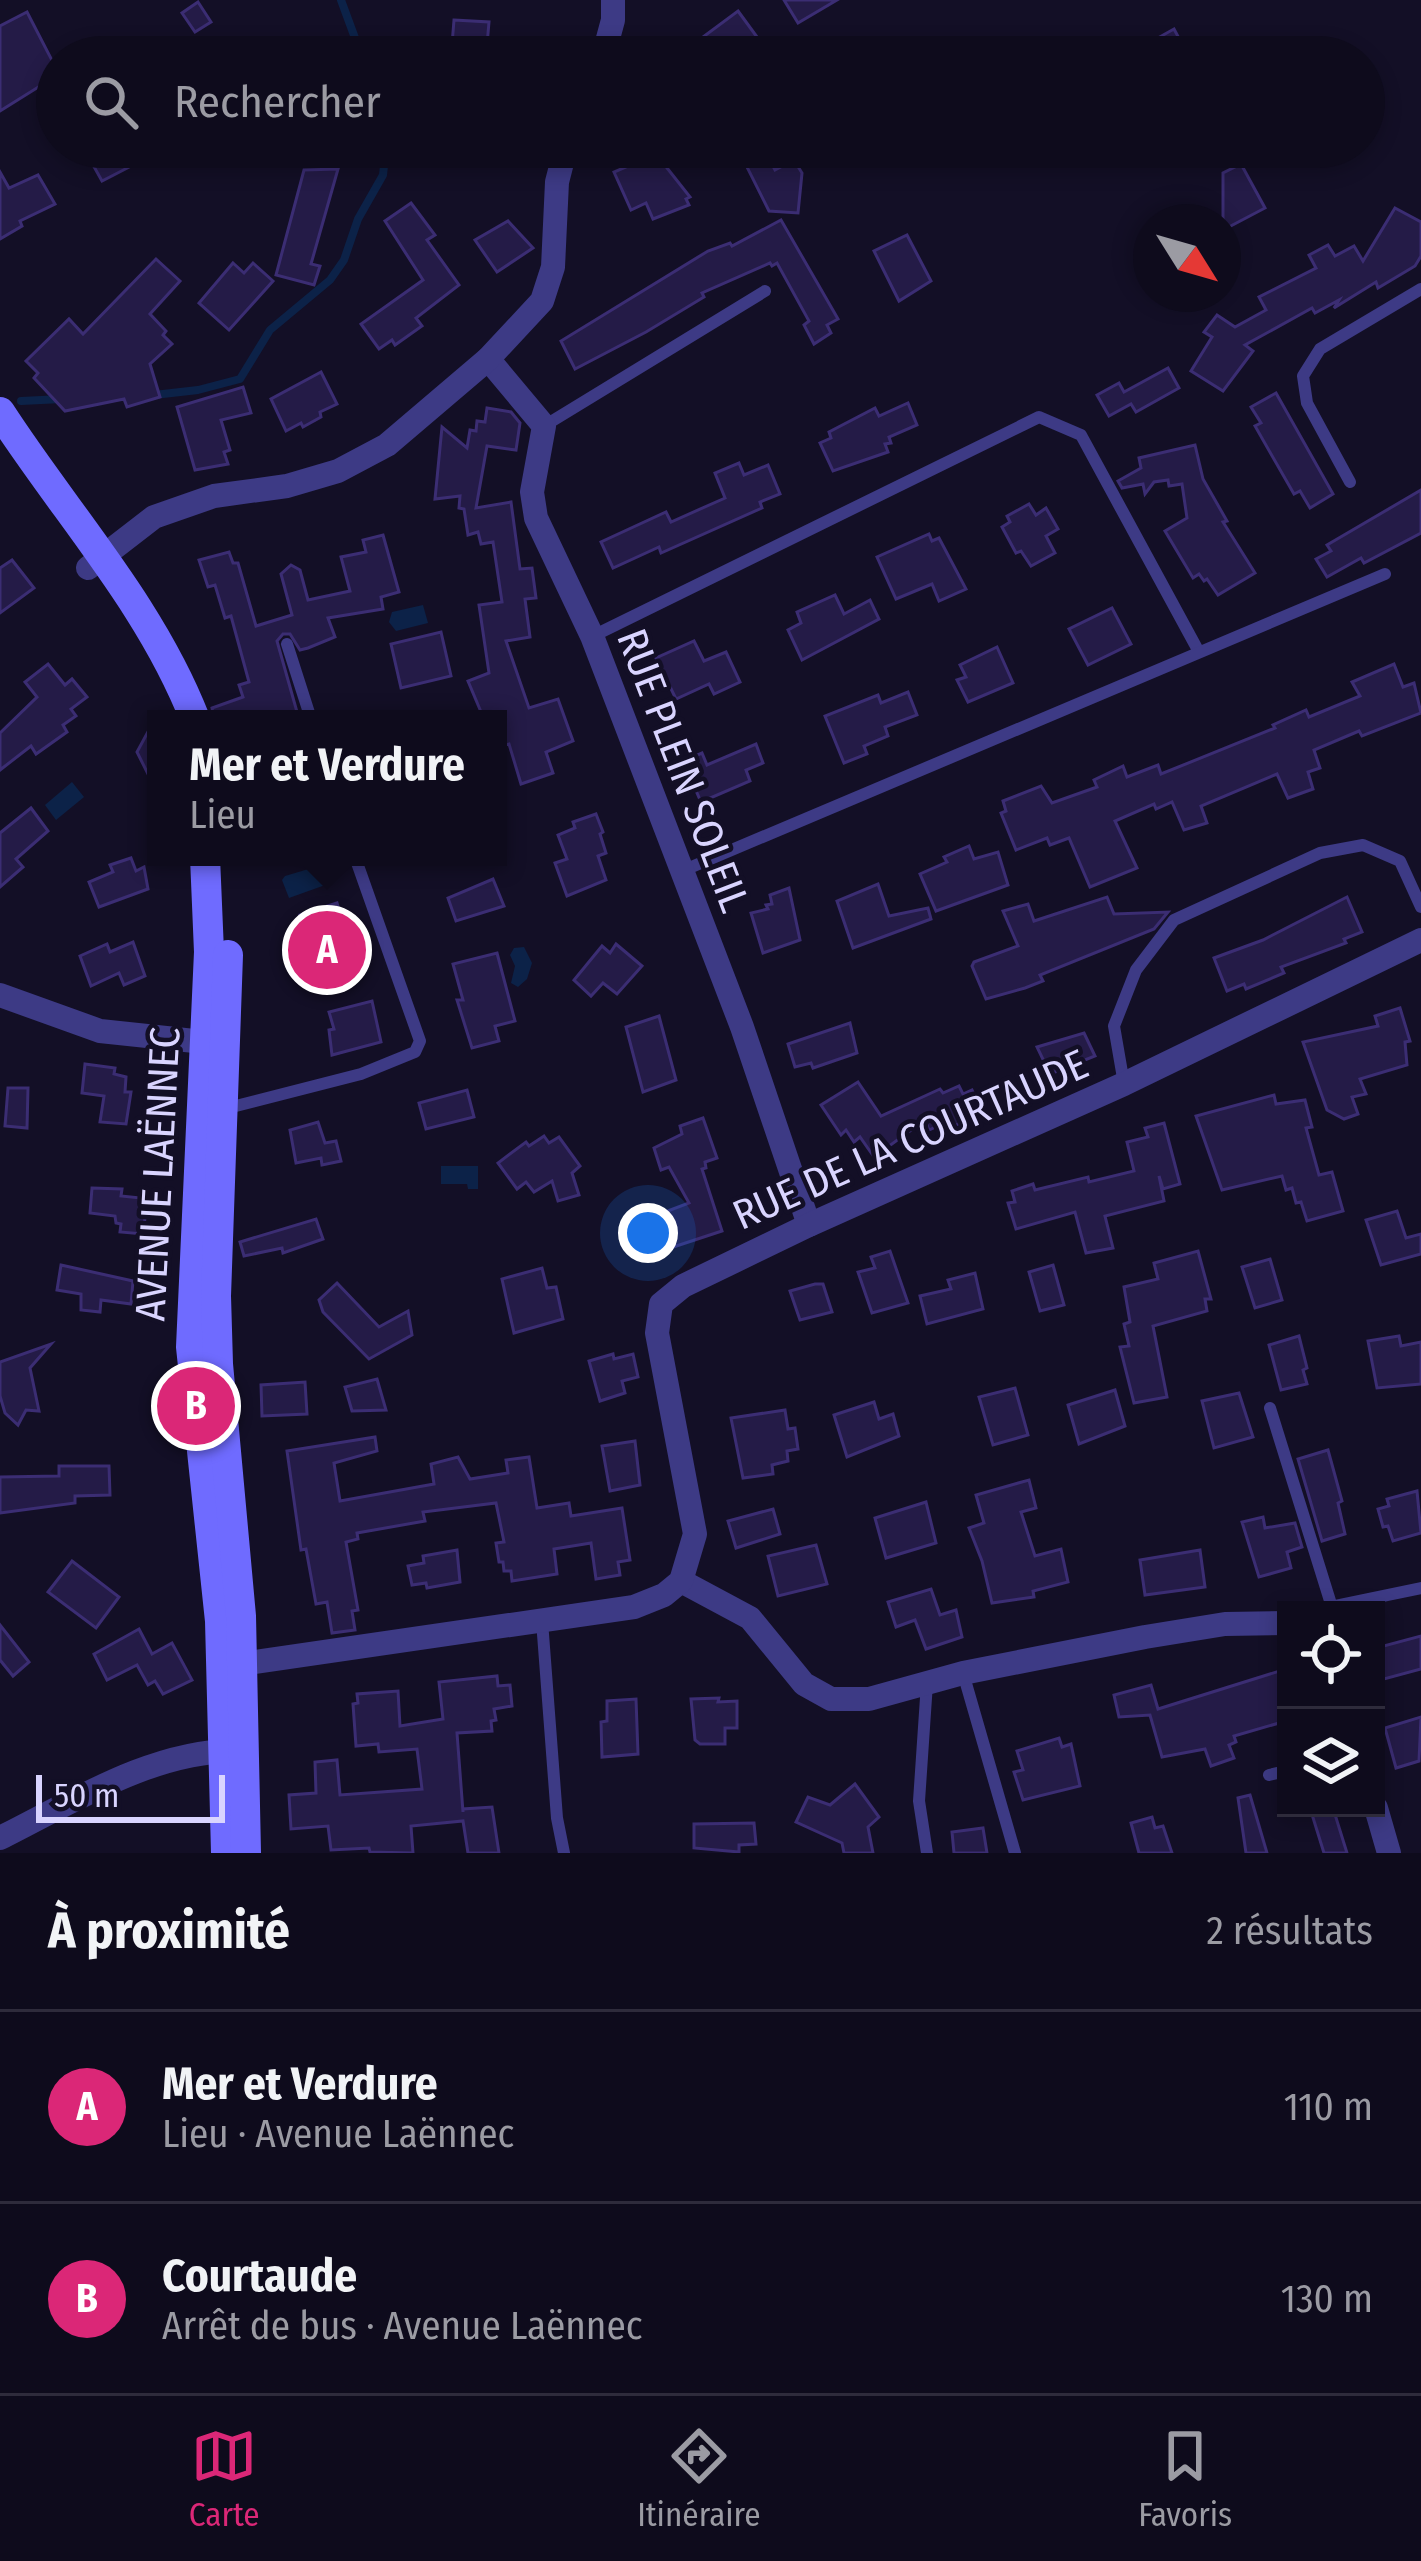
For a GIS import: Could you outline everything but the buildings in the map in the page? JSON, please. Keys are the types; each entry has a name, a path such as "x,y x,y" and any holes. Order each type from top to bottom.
{"main road":[{"path":"0,412 95,562 170,710"},
{"path":"0,442 166,653 191,710"},
{"name":"AVENUE LAËNNEC","path":"205,866 223,1110 215,1254 218,1364 237,1562 232,1665 246,1853"},
{"name":"AVENUE LAËNNEC","path":"225,866 191,1347 232,1665"},
{"name":"AVENUE LAËNNEC","path":"226,1853 235,1751"}],"street":[{"path":"609,36 613,0"},
{"path":"95,562 154,517 214,496 286,486 338,471 387,445 488,359 542,301 553,267 561,168"},
{"path":"488,359 544,426"},
{"name":"RUE PLEIN SOLEIL","path":"544,426 532,492 536,518 592,636 742,1027 809,1225"},
{"name":"RUE DE LA COURTAUDE","path":"681,1581 695,1534 657,1333 661,1304 683,1286 809,1225 1124,1084 1421,940"},
{"path":"0,995 100,1030 215,1043"},
{"path":"232,1665 634,1607 664,1595 681,1581 750,1618 804,1684 831,1699 869,1699 963,1673 1226,1624 1277,1623"},
{"path":"2,1832 176,1759 235,1751"},
{"path":"1379,1817 1389,1853"}],"lane":[{"path":"1350,482 1307,404 1303,376 1320,349 1421,289"},
{"path":"544,426 765,291"},
{"path":"592,636 1039,417 1081,435 1198,652"},
{"path":"680,871 1385,574"},
{"path":"287,644 307,710"},
{"path":"1124,1084 1114,1026 1136,970 1174,920 1320,853 1363,844 1400,861 1421,907"},
{"path":"223,1110 361,1074 416,1052 420,1041 358,866"},
{"path":"1270,1408 1330,1601"},
{"path":"1348,1601 1421,1588"},
{"path":"542,1618 556,1818 563,1853"},
{"path":"963,1673 1015,1853"},
{"path":"927,1683 919,1801 927,1853"},
{"path":"1269,1775 1277,1773"}],"water":[{"path":"423,605 428,623 396,631 389,622 392,612"},
{"path":"72,782 84,797 56,820 45,805"},
{"path":"322,866 328,884 289,898 282,880"},
{"path":"524,947 532,963 527,979 518,987 511,983 515,966 510,955 514,948"},
{"path":"441,1166 478,1166 478,1189 441,1184"}],"waterway":[{"path":"341,0 354,36"},
{"path":"154,395 240,379 270,330 330,280 344,260 384,168"},
{"path":"21,401 62,399"}],"place":[{"name":"Mer et Verdure","path":"327,950"},
{"name":"Courtaude","path":"196,1406"}]}
